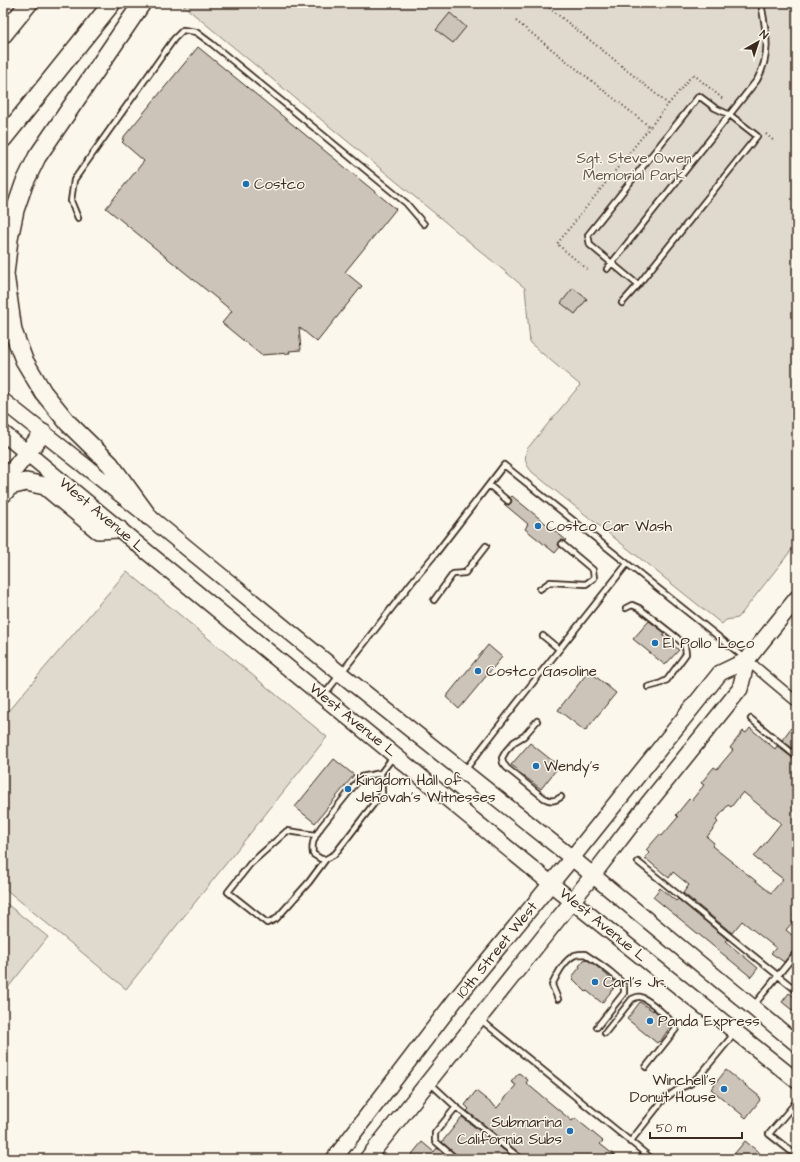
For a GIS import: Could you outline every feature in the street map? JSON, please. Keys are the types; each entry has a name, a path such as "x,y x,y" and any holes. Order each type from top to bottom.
{"highway":[{"path":"3,35 29,3"},
{"path":"3,139 112,3"},
{"path":"142,3 37,157 24,184 15,210 9,239 5,274 13,331 24,360 43,392 68,423 110,464 148,516"},
{"path":"3,483 44,433"},
{"path":"3,494 10,486 26,482 45,486 98,530 119,529"}],"main road":[{"name":"West Avenue L","path":"3,401 572,858 797,1044"},
{"name":"West Avenue L","path":"3,433 572,901 797,1081"},
{"name":"10th Street West","path":"367,1159 651,799 740,689 747,660 797,598"},
{"name":"10th Street West","path":"334,1159 456,999 572,858 720,673 747,660"}],"street":[{"path":"747,660 797,702"}],"lane":[{"path":"607,268 730,115 762,72 766,57 768,38 761,3"},
{"path":"78,218 71,201 74,180 174,39 183,30 196,32 212,44 406,203 424,224"},
{"path":"622,303 638,285 756,136 730,115 715,108 700,96 588,235 590,245 638,285"},
{"path":"323,696 504,465 747,660"},
{"path":"489,485 508,501"},
{"path":"540,589 550,582 586,584 594,578 593,570 562,544"},
{"path":"434,600 453,574 464,573 486,546"},
{"path":"464,772 627,564"},
{"path":"626,608 632,606 639,608 685,646 686,654 666,680 648,687"},
{"path":"543,636 559,650"},
{"path":"750,719 797,756"},
{"path":"537,720 524,736 514,742 506,751 502,758 503,763 507,768 549,801 561,797"},
{"path":"326,859 321,859 313,854 312,846 320,827 361,777 381,772 395,755"},
{"path":"316,835 287,831 250,864 228,892 267,923 276,919 309,882 326,859 335,854 382,793 381,772"},
{"path":"638,862 797,991"},
{"path":"752,1007 797,952"},
{"path":"558,999 552,985 558,973 567,962 576,955 585,954 604,967 620,981 624,987 624,993 598,1027"},
{"path":"605,1033 632,999 637,997 642,998 668,1017 675,1025 676,1029 646,1067"},
{"path":"479,1018 652,1159"},
{"path":"630,1142 663,1100 680,1088 690,1084 701,1074 735,1032"},
{"path":"428,1082 456,1107 521,1159"},
{"path":"797,1101 769,1134 797,1156"},
{"path":"456,1107 435,1133 435,1141 456,1159"}],"path":[{"path":"543,3 668,104"},
{"path":"516,21 650,127"},
{"path":"587,269 557,244 668,104 693,74 723,98"}],"green space":[{"name":"Sgt. Steve Owen Memorial Park","path":"183,3 797,3 797,543 738,618 726,620 722,624 532,472 528,466 525,459 527,449 580,385 530,343 525,288 185,7"},
{"path":"127,571 327,737 126,989 3,887 3,717"},
{"path":"3,901 48,937 3,994"}],"building":[{"path":"450,13 466,27 453,43 436,30"},
{"name":"Costco","path":"198,47 396,209 345,272 362,286 317,342 299,327 301,350 289,351 290,353 261,355 222,323 232,311 106,208 144,161 122,142 124,140 122,139"},
{"path":"573,288 587,299 575,314 561,303"},
{"name":"Costco Car Wash","path":"512,496 566,540 561,540 559,542 558,545 560,547 555,553 525,529 528,524 504,504 509,505 511,503 512,500 510,498"},
{"name":"El Pollo Loco","path":"649,621 665,633 663,636 679,650 665,665 633,639"},
{"name":"Costco Gasoline","path":"488,645 502,657 459,709 446,697"},
{"path":"589,671 616,693 585,731 558,710"},
{"path":"750,728 775,749 777,746 797,761 797,911 793,916 796,918 786,930 797,939 797,948 784,962 771,953 776,948 742,921 732,933 683,893 689,885 673,872 669,878 645,858 649,853 646,850 660,834 662,836 678,817 676,815 689,799 691,801 704,785 701,783 714,767 717,769 733,750 730,748 743,731 746,733","holes":["743,792 781,823 754,857 783,879 771,893 712,846 714,843 707,837 718,822 716,820 728,805 731,807"]},
{"path":"791,728 797,733 797,752 782,740"},
{"name":"Wendy's","path":"530,743 559,766 541,789 511,765"},
{"path":"334,759 354,775 315,823 295,807"},
{"path":"660,888 676,901 678,899 727,939 725,941 758,968 751,977 653,897"},
{"name":"Carl's Jr.","path":"585,959 594,964 617,984 602,1003 587,991 586,992 572,978"},
{"path":"789,993 797,999 797,1014 782,1002"},
{"name":"Panda Express","path":"640,1002 653,1011 654,1010 670,1027 660,1042 659,1041 657,1043 627,1019"},
{"path":"726,1070 760,1097 760,1100 746,1118 711,1089"},
{"path":"519,1073 528,1080 526,1083 572,1121 575,1118 603,1141 600,1144 619,1159 525,1159 467,1111 469,1109 465,1105 476,1091 497,1108 516,1085 511,1082"},
{"path":"462,1117 515,1159 460,1159 442,1142"},
{"path":"745,1141 767,1159 730,1159"},
{"path":"422,1142 434,1152 437,1148 450,1159 418,1159 412,1154"}],"place":[{"name":"Costco","path":"246,184"},
{"name":"Costco Car Wash","path":"538,526"},
{"name":"El Pollo Loco","path":"655,643"},
{"name":"Costco Gasoline","path":"478,671"},
{"name":"Wendy's","path":"536,766"},
{"name":"Kingdom Hall of Jehovah's Witnesses","path":"348,789"},
{"name":"Carl's Jr.","path":"595,982"},
{"name":"Panda Express","path":"650,1021"},
{"name":"Winchell's Donut House","path":"724,1089"},
{"name":"Submarina California Subs","path":"570,1131"}]}
